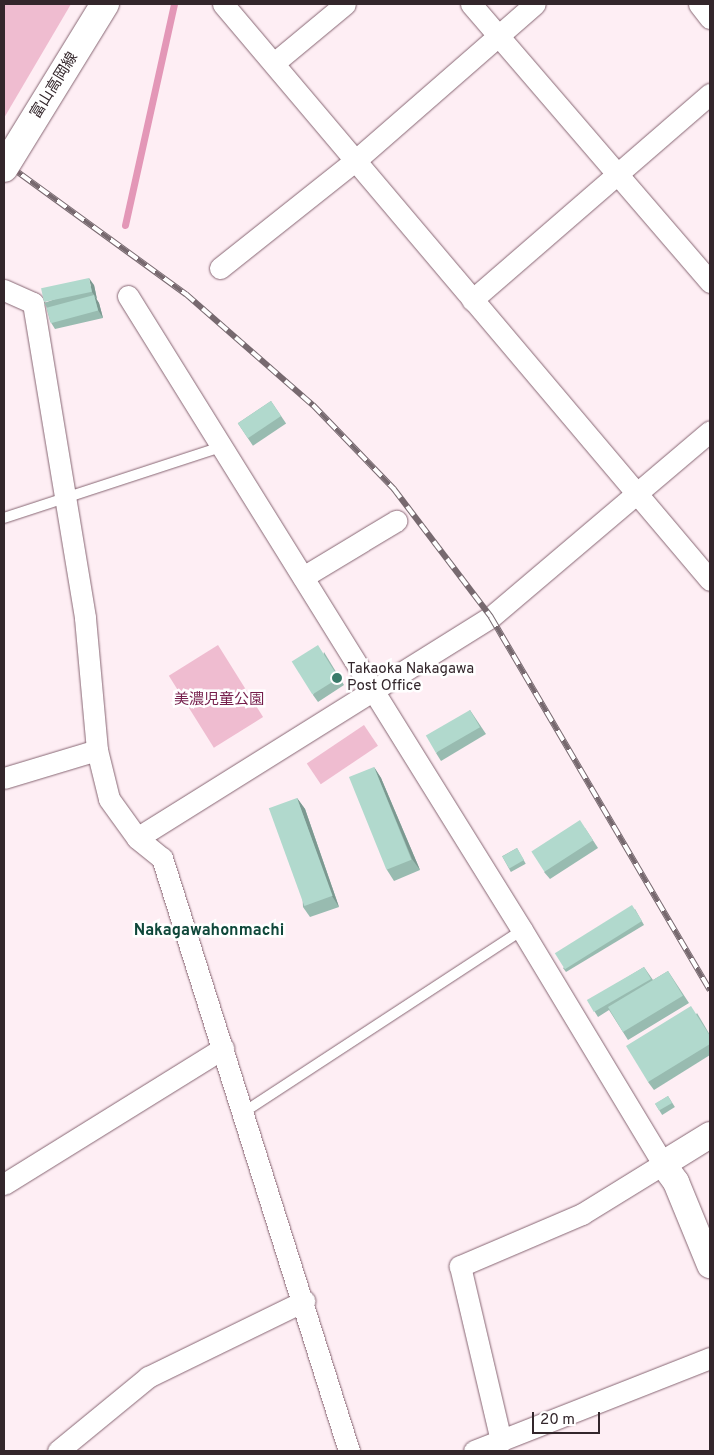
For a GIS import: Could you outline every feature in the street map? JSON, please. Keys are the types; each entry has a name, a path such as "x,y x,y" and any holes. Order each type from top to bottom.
{"main road":[{"name":"富山高岡線","path":"4,168 105,4"}],"street":[{"path":"223,4 710,580"},
{"path":"274,63 345,4"},
{"path":"471,4 710,282"},
{"path":"220,268 356,160 535,4"},
{"path":"699,4 710,18"},
{"path":"472,300 710,94"},
{"path":"4,290 33,303 85,618 97,750 109,800 137,838 162,858 304,1301 349,1451"},
{"path":"128,296 303,577 370,691 522,930 663,1164 676,1182 710,1265"},
{"path":"137,838 491,617 710,432"},
{"path":"303,577 396,521"},
{"path":"4,778 97,750"},
{"path":"4,1184 223,1048"},
{"path":"501,1440 460,1266 582,1214 710,1135"},
{"path":"58,1451 148,1377 304,1301"},
{"path":"474,1451 710,1358"}],"lane":[{"path":"4,518 221,446"},
{"path":"244,1112 522,930"}],"green space":[{"path":"4,4 71,4 4,118"},
{"name":"美濃児童公園","path":"218,645 263,717 214,748 169,676"},
{"path":"364,725 378,746 321,784 307,764"}],"building":[{"path":"89,278 92,292 44,302 41,288"},
{"path":"94,295 98,310 51,323 47,308"},
{"path":"271,401 281,416 248,438 238,423"},
{"path":"318,645 339,678 312,695 292,661"},
{"path":"470,710 480,727 436,753 426,736"},
{"path":"374,767 411,860 386,870 349,777"},
{"path":"297,798 333,896 304,906 269,808"},
{"path":"580,820 593,840 544,872 531,852"},
{"path":"517,848 524,860 509,869 502,856"},
{"path":"632,905 642,921 565,969 555,953"},
{"path":"644,967 651,979 594,1012 587,1000"},
{"path":"668,971 683,996 623,1032 608,1007"},
{"path":"691,1006 710,1036 710,1044 648,1082 626,1046"},
{"path":"668,1096 672,1103 659,1110 655,1104"}],"waterway":[{"path":"125,225 174,4"}],"railway":[{"path":"4,162 186,294 313,405 394,489 491,617 710,990"}],"place":[{"name":"Takaoka Nakagawa Post Office","path":"337,678"}],"district":[{"name":"Nakagawahonmachi","path":"209,931"}]}
